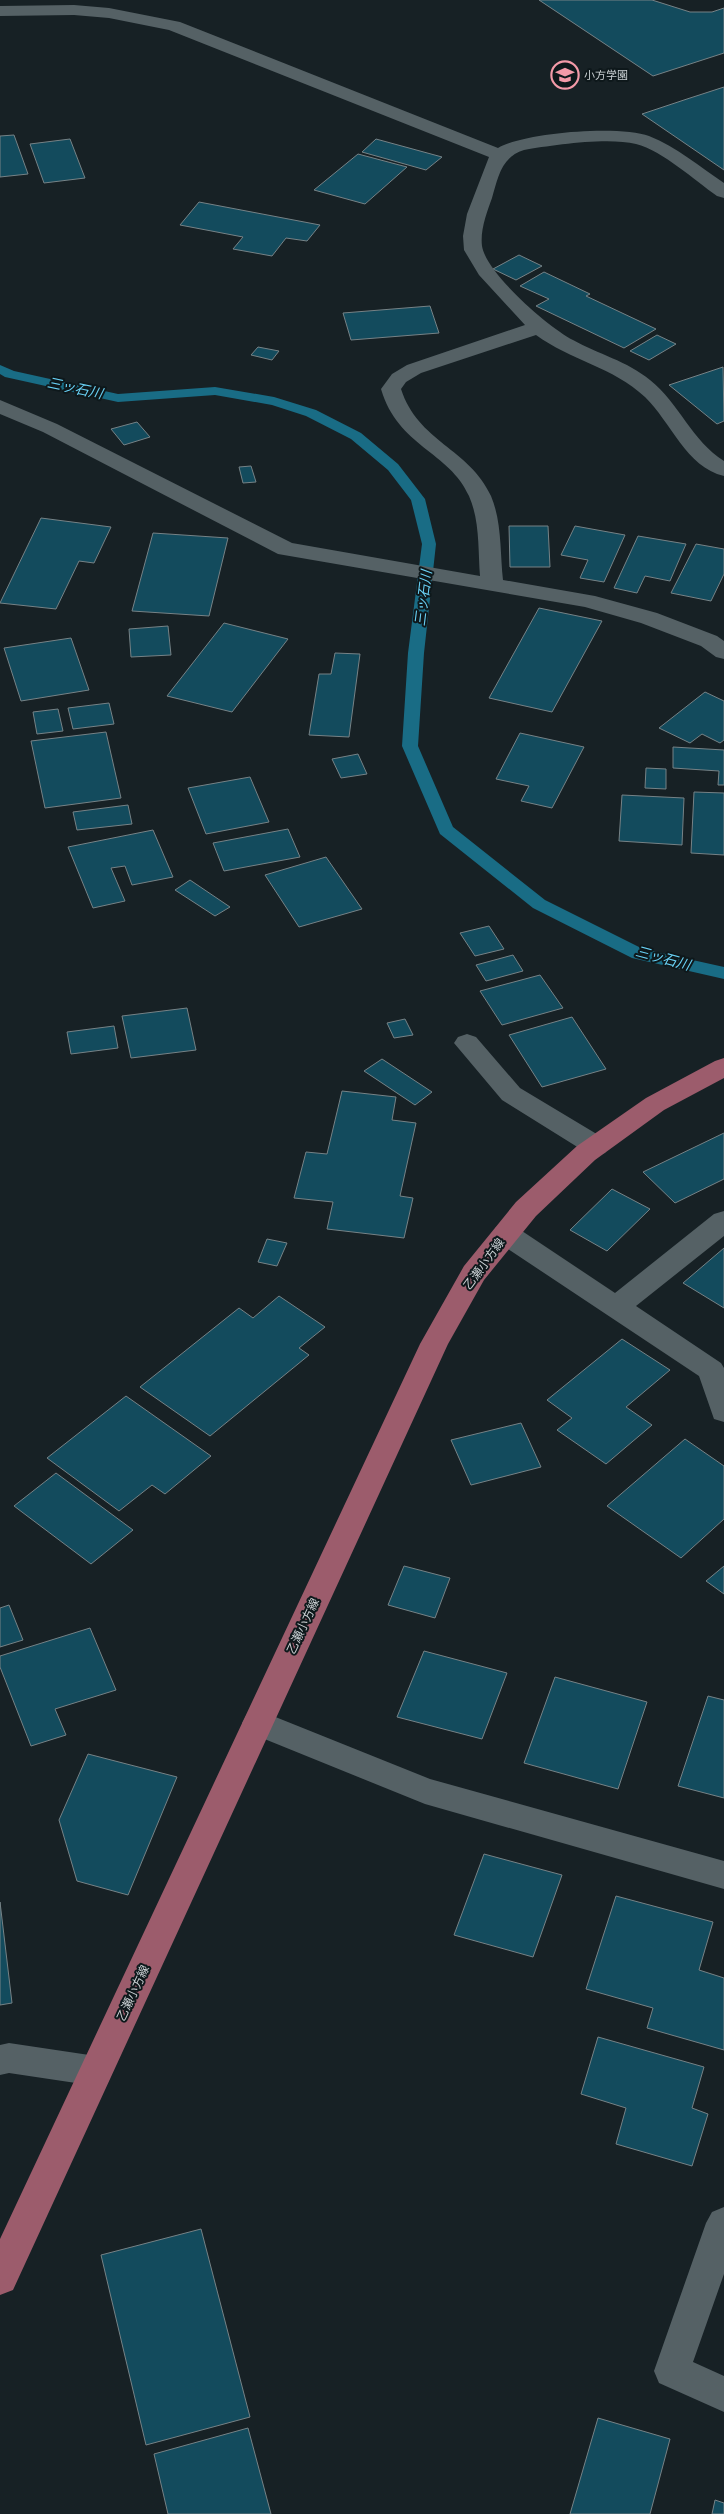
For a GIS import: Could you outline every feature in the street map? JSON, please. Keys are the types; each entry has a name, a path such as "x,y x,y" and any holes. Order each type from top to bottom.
{"main road":[{"name":"乙瀬小方線","path":"0,2278 434,1344 474,1273 526,1209 596,1146 655,1104 724,1067"}],"street":[{"path":"0,11 100,12 174,26 500,155"},
{"path":"724,192 654,146 640,139 622,136 526,144 512,148 500,155 474,228 472,243 476,258 486,272 538,327 575,349 631,375 645,385 691,444 703,456 724,470"},
{"path":"484,582 486,515 480,496 468,476 408,426 393,401 391,389 399,378 414,369 538,327"},
{"path":"0,406 50,428 286,549 586,601 649,618 709,641 724,652"},
{"path":"467,1043 512,1094 596,1146"},
{"path":"616,1307 724,1221"},
{"path":"506,1234 711,1370 724,1411"},
{"path":"258,1723 425,1791 724,1875"},
{"path":"0,2060 9,2058 96,2071"},
{"path":"724,2223 672,2371 724,2394"}],"building":[{"path":"539,0 652,0 690,12 712,12 724,8 724,53 653,76"},
{"path":"724,87 724,170 642,114 687,99"},
{"path":"14,135 28,174 0,177 0,136"},
{"path":"70,139 85,178 44,183 30,144"},
{"path":"376,139 442,157 426,170 362,152"},
{"path":"358,154 407,167 365,204 314,190"},
{"path":"199,202 320,225 307,241 286,238 272,256 233,249 243,237 180,225"},
{"path":"519,255 542,266 516,280 493,269"},
{"path":"544,272 590,294 586,296 656,329 624,348 536,306 549,299 520,286"},
{"path":"430,306 439,333 351,340 343,313"},
{"path":"657,335 676,344 649,360 630,351"},
{"path":"258,347 279,351 272,360 251,355"},
{"path":"723,367 724,421 717,424 669,385"},
{"path":"137,422 150,437 124,445 111,429"},
{"path":"251,466 256,482 243,483 239,467"},
{"path":"41,518 111,527 94,563 79,561 56,609 0,603"},
{"path":"509,526 548,526 550,567 510,567"},
{"path":"575,526 625,535 604,582 580,578 588,560 561,555"},
{"path":"153,533 228,538 209,616 132,611"},
{"path":"638,536 686,544 670,581 645,576 637,593 614,588"},
{"path":"696,544 724,549 724,574 711,601 671,593"},
{"path":"539,608 602,621 552,712 489,698"},
{"path":"224,623 288,639 232,712 167,696"},
{"path":"168,626 171,655 131,657 129,629"},
{"path":"71,638 89,690 21,701 4,648"},
{"path":"335,653 360,654 349,737 309,735 319,674 331,674"},
{"path":"705,692 724,701 724,740 720,743 702,734 690,743 659,728"},
{"path":"109,703 114,724 73,729 68,708"},
{"path":"58,709 63,731 37,734 33,712"},
{"path":"106,732 121,798 45,808 31,741"},
{"path":"520,733 584,747 552,808 521,801 529,786 496,779"},
{"path":"673,747 724,750 724,785 718,785 719,771 673,768"},
{"path":"358,754 367,774 341,778 332,759"},
{"path":"646,768 666,769 666,789 645,788"},
{"path":"250,777 269,822 206,834 188,788"},
{"path":"694,792 724,793 724,855 691,853"},
{"path":"622,795 684,798 682,845 619,841"},
{"path":"128,805 132,824 77,830 73,812"},
{"path":"288,829 300,857 224,871 213,843"},
{"path":"153,830 173,877 132,885 125,866 111,868 125,901 93,908 68,847"},
{"path":"326,857 362,909 299,927 265,875"},
{"path":"190,880 230,907 215,916 175,890"},
{"path":"489,926 504,949 475,956 460,933"},
{"path":"513,955 523,971 486,981 476,965"},
{"path":"540,975 563,1008 502,1025 480,991"},
{"path":"187,1008 196,1050 131,1058 122,1016"},
{"path":"572,1017 606,1069 542,1087 509,1035"},
{"path":"405,1019 413,1035 394,1038 387,1023"},
{"path":"114,1026 118,1048 71,1054 67,1032"},
{"path":"382,1059 432,1092 415,1105 364,1071"},
{"path":"342,1091 396,1097 392,1120 416,1123 400,1196 413,1198 404,1238 327,1229 333,1202 294,1198 306,1152 327,1154"},
{"path":"724,1133 724,1179 675,1203 643,1172"},
{"path":"612,1189 650,1209 607,1251 570,1230"},
{"path":"267,1239 287,1243 277,1266 258,1262"},
{"path":"724,1248 724,1308 683,1283"},
{"path":"279,1296 325,1327 299,1348 309,1355 210,1436 140,1387 239,1308 253,1318"},
{"path":"622,1339 670,1370 626,1407 652,1425 606,1464 557,1430 572,1418 547,1400"},
{"path":"126,1396 211,1456 165,1494 152,1485 119,1511 47,1458"},
{"path":"521,1423 541,1467 471,1485 451,1440"},
{"path":"685,1439 724,1466 724,1519 681,1558 607,1506"},
{"path":"56,1473 133,1530 91,1564 14,1506"},
{"path":"404,1566 450,1578 435,1618 388,1605"},
{"path":"724,1566 724,1594 706,1581"},
{"path":"9,1605 23,1640 0,1647 0,1608"},
{"path":"90,1628 116,1690 55,1709 66,1735 31,1746 0,1667 0,1656"},
{"path":"424,1651 507,1673 482,1739 397,1717"},
{"path":"555,1677 647,1702 618,1789 524,1763"},
{"path":"708,1696 724,1700 724,1798 678,1786"},
{"path":"88,1754 177,1777 128,1895 77,1881 59,1820"},
{"path":"484,1854 562,1875 533,1957 454,1935"},
{"path":"616,1896 713,1922 699,1970 724,1978 724,2050 647,2028 653,2008 586,1989"},
{"path":"0,1902 12,2003 0,2005"},
{"path":"598,2037 704,2067 692,2108 708,2114 692,2166 616,2144 626,2108 581,2094"},
{"path":"201,2229 250,2417 146,2445 101,2255"},
{"path":"598,2418 670,2439 650,2514 570,2514"},
{"path":"248,2428 271,2514 168,2514 154,2454"},
{"path":"715,2500 724,2503 724,2514 712,2514"}],"waterway":[{"name":"三ッ石川","path":"0,369 10,374 118,398 215,391 274,401 311,413 356,436 393,467 418,499 429,544 416,653 410,746 446,830 539,904 638,954 724,973"}],"place":[{"name":"小方学園","path":"565,75"}]}
